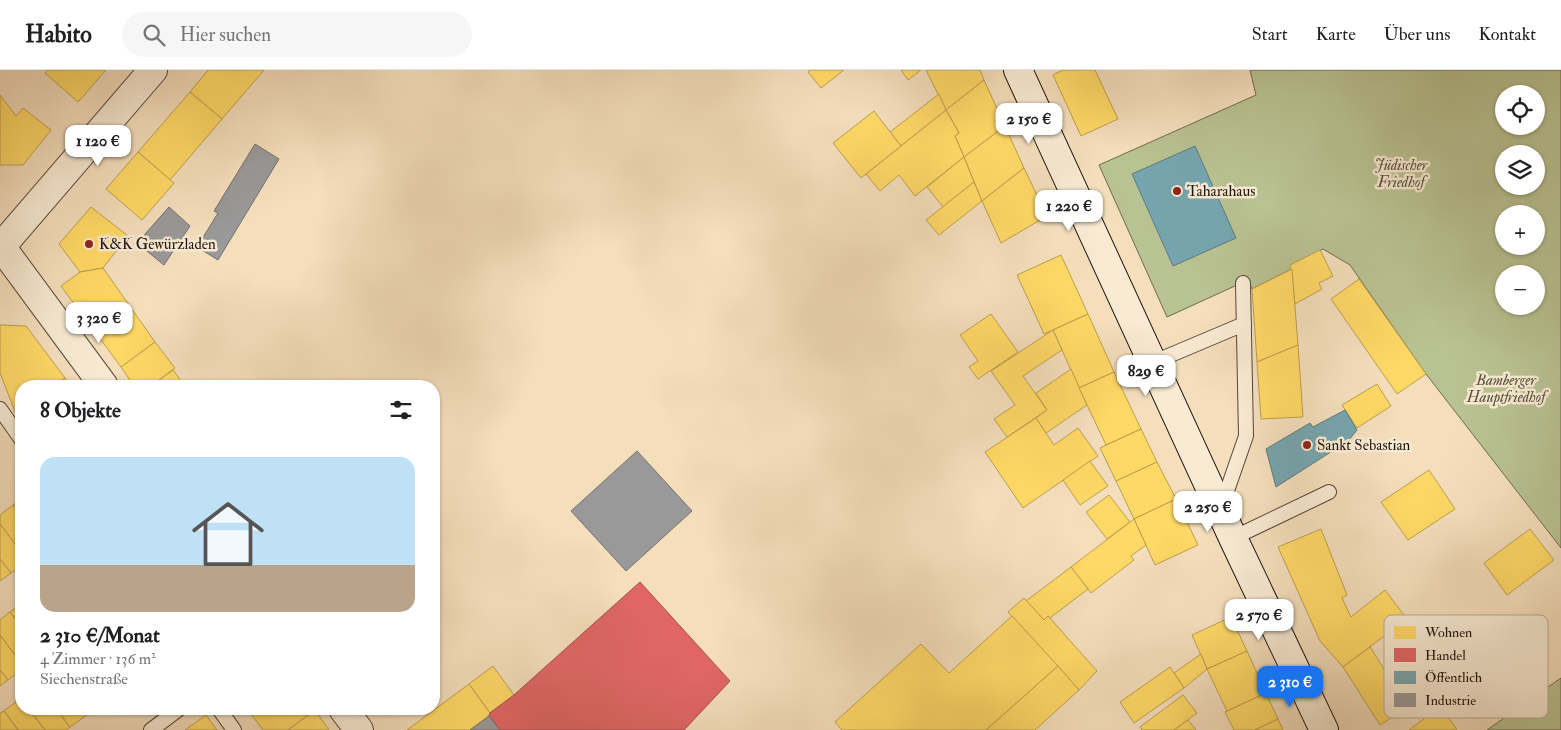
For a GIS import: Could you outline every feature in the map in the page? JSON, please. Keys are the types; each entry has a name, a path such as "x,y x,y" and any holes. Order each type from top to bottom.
{"main road":[{"path":"100,380 0,247 153,70"},
{"path":"1018,70 1154,362 1220,510 1324,730"},
{"path":"348,715 359,730"}],"lane":[{"path":"1220,510 1246,436 1243,283"},
{"path":"1154,362 1244,324"},
{"path":"0,410 15,430"},
{"path":"1233,538 1329,492"},
{"path":"151,730 171,715"},
{"path":"223,715 234,730"}],"green space":[{"name":"Jüdischer Friedhof","path":"1250,70 1561,70 1561,548 1426,374 1350,265 1323,249 1291,265 1292,269 1252,289 1248,280 1167,317 1099,165 1256,95"},
{"path":"1561,678 1561,730 1487,730 1504,718 1548,718 1548,687"}],"building: Wohnen":[{"path":"47,70 106,70 78,102 45,73"},
{"path":"208,70 264,70 222,119 190,92"},
{"path":"810,70 844,70 821,88 808,72"},
{"path":"901,70 921,70 908,80"},
{"path":"926,70 980,70 984,80 946,110"},
{"path":"1063,70 1095,70 1118,119 1081,136 1053,75"},
{"path":"984,80 1005,126 964,157 955,136 959,133 946,110"},
{"path":"190,92 222,119 170,180 138,152"},
{"path":"939,94 946,110 901,146 890,132"},
{"path":"0,95 16,116 23,108 51,130 23,165 0,165"},
{"path":"946,110 959,133 955,136 964,157 915,196 899,175 880,191 866,174"},
{"path":"874,111 901,146 861,178 833,143"},
{"path":"1005,126 1024,168 982,201 964,157"},
{"path":"138,152 174,183 142,220 106,189"},
{"path":"964,157 974,182 943,207 927,187"},
{"path":"1024,168 1047,216 1001,243 982,201"},
{"path":"974,182 982,201 939,235 926,220"},
{"path":"91,207 128,236 103,268 80,272 59,244"},
{"path":"1320,250 1333,276 1319,283 1322,289 1295,304 1290,265"},
{"path":"1061,255 1088,314 1044,334 1017,275"},
{"path":"103,268 155,342 121,367 61,286 80,272"},
{"path":"1292,269 1298,345 1257,362 1252,289"},
{"path":"1359,279 1426,374 1397,394 1331,299"},
{"path":"991,314 1018,352 978,379 969,367 978,361 960,335"},
{"path":"1088,314 1114,372 1079,388 1053,330"},
{"path":"0,325 26,326 65,378 62,380 15,380 15,411 0,373"},
{"path":"1053,330 1062,350 1023,376 1047,410 1007,437 994,419 1015,405 991,371"},
{"path":"155,342 175,368 159,380 130,380 121,367"},
{"path":"1298,345 1303,417 1261,419 1257,362"},
{"path":"1071,369 1087,405 1046,433 1036,418 1047,410 1036,393"},
{"path":"173,370 180,380 159,380"},
{"path":"1114,372 1141,429 1106,445 1079,388"},
{"path":"1377,384 1391,406 1357,428 1342,405"},
{"path":"1036,418 1054,445 1078,428 1098,456 1023,508 985,452"},
{"path":"1141,429 1157,462 1116,481 1100,448"},
{"path":"1090,461 1108,486 1080,505 1063,480"},
{"path":"1157,462 1176,499 1134,519 1116,481"},
{"path":"1429,470 1455,509 1408,540 1381,502"},
{"path":"1109,495 1130,522 1107,539 1086,512"},
{"path":"1176,499 1198,545 1155,565 1134,519"},
{"path":"13,505 15,508 15,544 0,524 0,515"},
{"path":"1134,519 1146,545 1131,556 1134,560 1091,593 1071,567"},
{"path":"0,524 15,544 15,570 11,573 0,559"},
{"path":"1321,529 1347,595 1342,598 1351,617 1385,590 1404,615 1384,615 1384,636 1343,667 1320,641 1278,547"},
{"path":"1530,529 1554,560 1507,595 1484,563"},
{"path":"0,559 11,573 0,581"},
{"path":"1071,567 1088,589 1050,618 1048,616 1044,620 1026,601"},
{"path":"1024,598 1044,620 1048,616 1097,671 1079,690 1008,612"},
{"path":"15,608 15,619 10,612"},
{"path":"10,612 15,619 15,655 0,635 0,620"},
{"path":"1012,616 1058,666 986,730 842,730 835,722 921,644 949,673"},
{"path":"1231,617 1247,651 1207,669 1192,635"},
{"path":"0,635 15,655 15,675 8,680 0,670"},
{"path":"1370,647 1384,669 1384,718 1391,718 1380,725 1343,667"},
{"path":"1247,651 1266,693 1227,711 1207,669"},
{"path":"1201,654 1207,669 1184,688 1174,673"},
{"path":"493,666 514,695 490,713 469,684"},
{"path":"1058,666 1079,690 1035,730 986,730"},
{"path":"1170,667 1184,688 1134,723 1120,702"},
{"path":"0,670 8,680 0,686"},
{"path":"469,684 490,713 489,716 470,730 407,730 427,715 440,715 440,706"},
{"path":"1266,693 1278,719 1255,730 1234,730 1225,712"},
{"path":"1183,695 1197,713 1174,730 1142,730 1140,727"},
{"path":"15,703 15,715 34,715 45,730 18,730 4,711"},
{"path":"4,711 18,730 0,730 0,713"},
{"path":"34,715 61,715 70,727 66,730 45,730"},
{"path":"61,715 87,715 70,727"},
{"path":"206,715 217,730 185,730"},
{"path":"252,715 308,715 288,730 263,730"},
{"path":"308,715 318,715 329,730 288,730"},
{"path":"1449,718 1457,730 1409,730 1424,719"},
{"path":"1278,719 1283,730 1255,730"},
{"path":"1188,720 1196,730 1174,730"}],"building: Handel":[{"path":"640,582 730,681 684,730 500,730 489,716 490,713 514,695"}],"building: Öffentlich":[{"name":"Taharahaus","path":"1195,146 1236,238 1173,266 1132,174"},
{"name":"Sankt Sebastian","path":"1345,410 1357,430 1348,441 1276,487 1266,449 1310,423 1313,427"}],"building: Industrie":[{"path":"255,144 279,159 218,260 197,247 218,213 214,211"},
{"path":"169,207 190,226 164,265 137,243"},
{"path":"637,451 692,511 626,571 571,511"},
{"path":"489,716 500,730 470,730"}],"place":[{"name":"Taharahaus","path":"1177,191"},
{"name":"K&K Gewürzladen","path":"89,244"},
{"name":"Sankt Sebastian","path":"1307,445"}],"park label":[{"name":"Bamberger Hauptfriedhof","path":"1506,388"}]}
